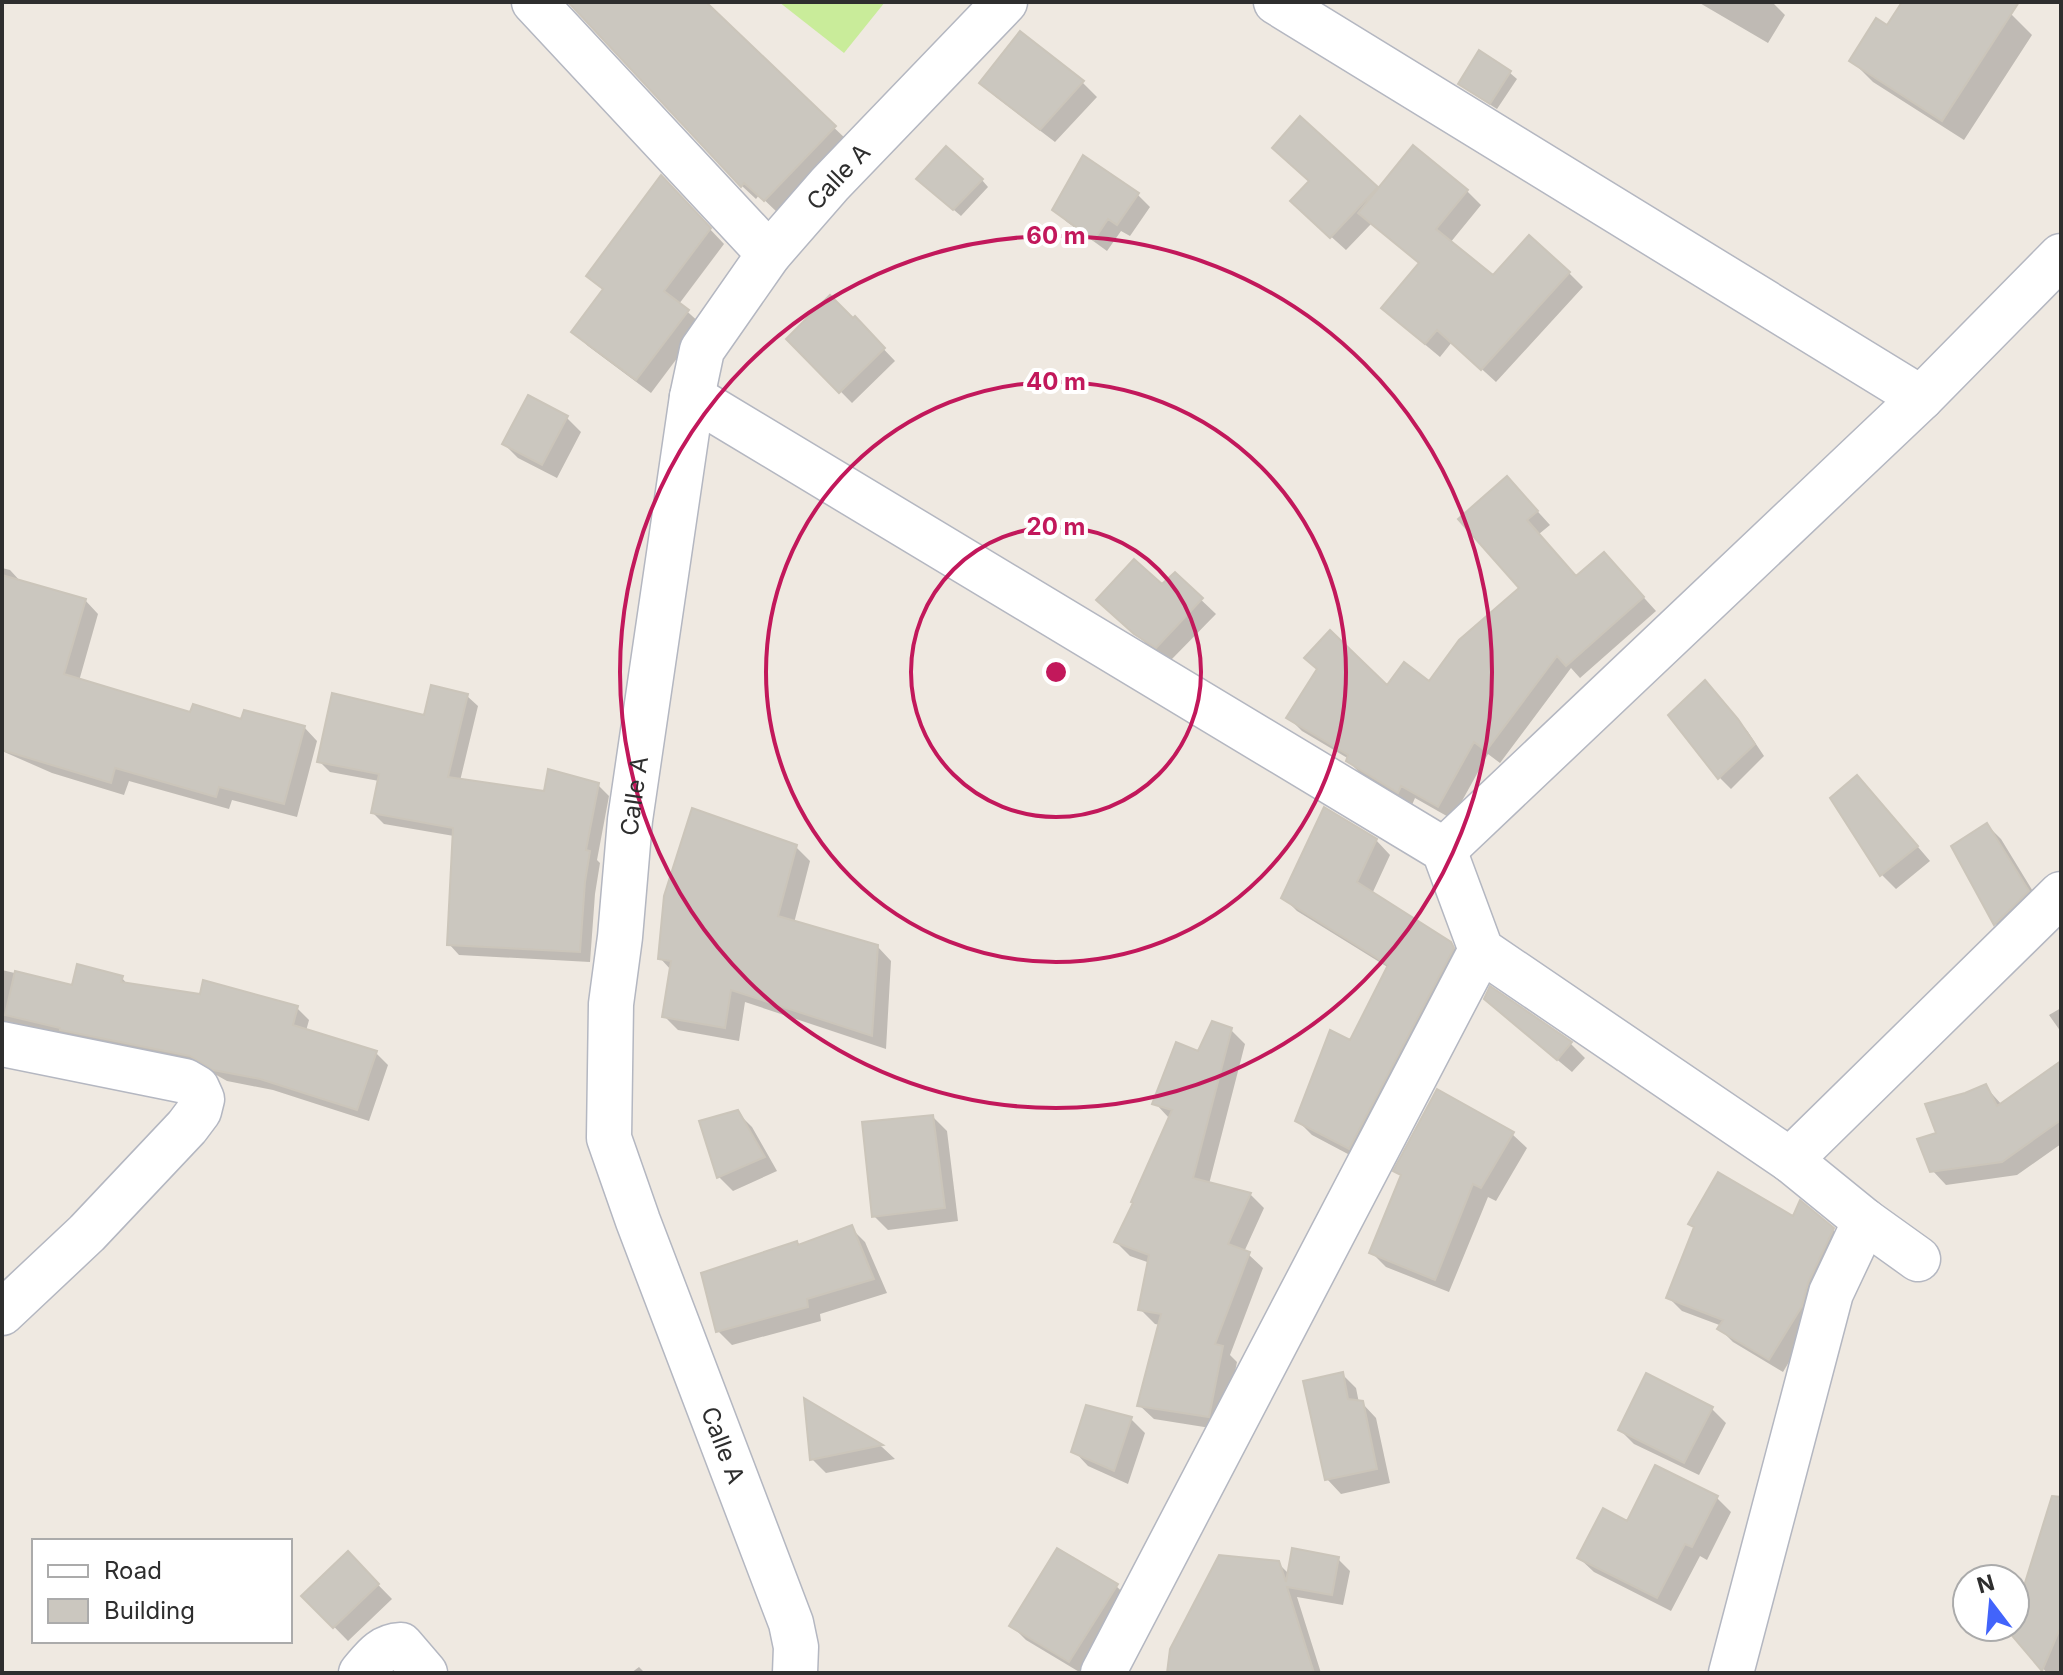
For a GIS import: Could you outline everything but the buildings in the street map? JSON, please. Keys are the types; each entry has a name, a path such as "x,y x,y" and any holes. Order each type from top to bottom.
{"street":[{"path":"534,2 769,254"},
{"name":"Calle A","path":"795,1673 796,1647 791,1623 609,1138 611,1004 630,820 692,397 702,350 769,254 830,184 1005,2"},
{"path":"1276,2 1921,398"},
{"path":"1444,850 1921,398 2061,256"},
{"path":"692,397 1444,850 1481,950 1790,1160 1918,1259"},
{"path":"1790,1160 2061,894"},
{"path":"1103,1673 1481,950"},
{"path":"2,1044 185,1081 197,1088 202,1099 199,1111 167,1148 87,1233 2,1313"},
{"path":"1731,1673 1831,1293 1865,1221"},
{"path":"361,1673 381,1650 401,1645 425,1673"}],"green space":[{"path":"779,2 885,2 844,53"}]}
